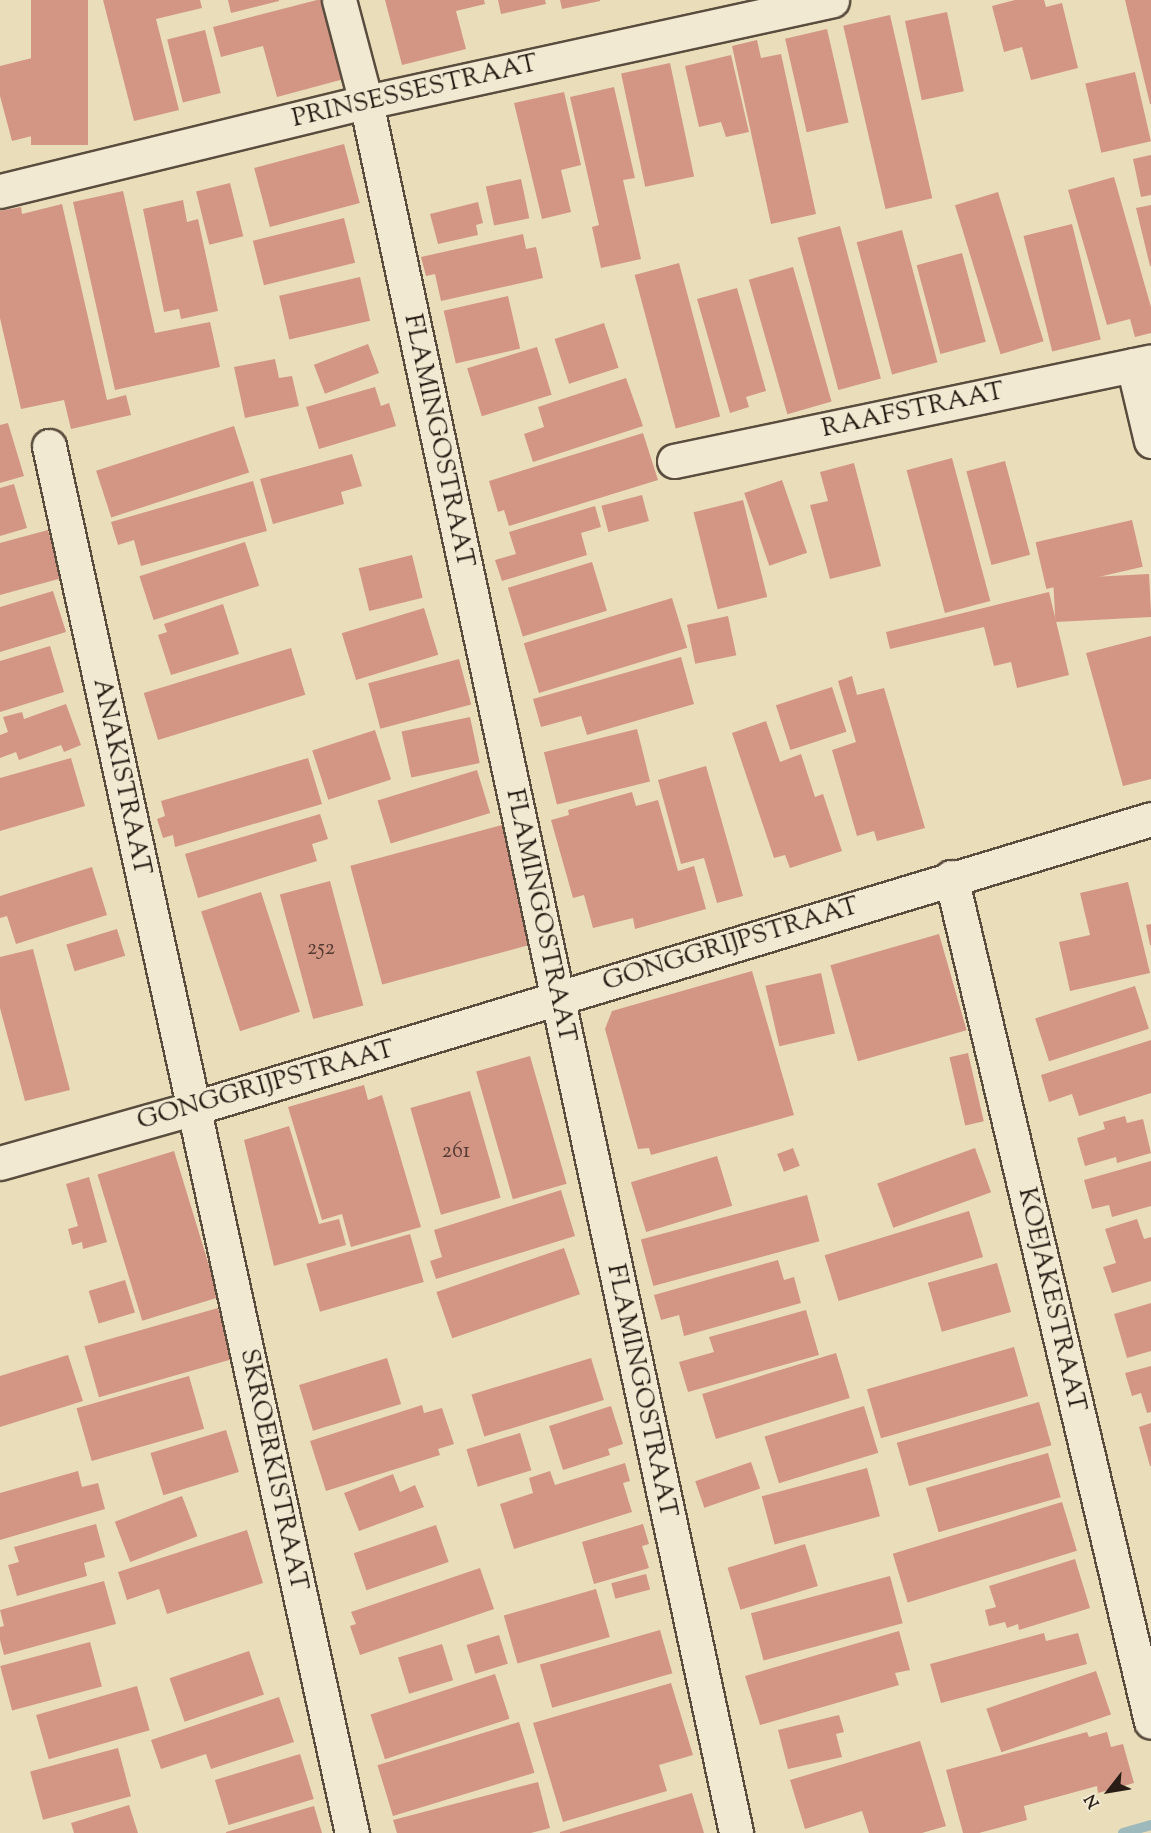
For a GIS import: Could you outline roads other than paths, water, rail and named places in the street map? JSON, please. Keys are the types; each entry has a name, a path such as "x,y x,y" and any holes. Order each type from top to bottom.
{"street":[{"name":"FLAMINGOSTRAAT","path":"339,0 366,102 736,1833"},
{"name":"PRINSESSESTRAAT","path":"0,191 366,102 713,13 832,0"},
{"path":"1142,363 1151,441"},
{"name":"RAAFSTRAAT","path":"674,461 1142,363"},
{"name":"ANAKISTRAAT","path":"49,446 194,1108"},
{"name":"GONGGRIJPSTRAAT","path":"0,1163 194,1108 1151,819"},
{"name":"KOEJAKESTRAAT","path":"951,878 1151,1722"},
{"name":"SKROERKISTRAAT","path":"194,1108 352,1833"}],"waterway":[{"path":"1123,1833 1151,1825"}]}
